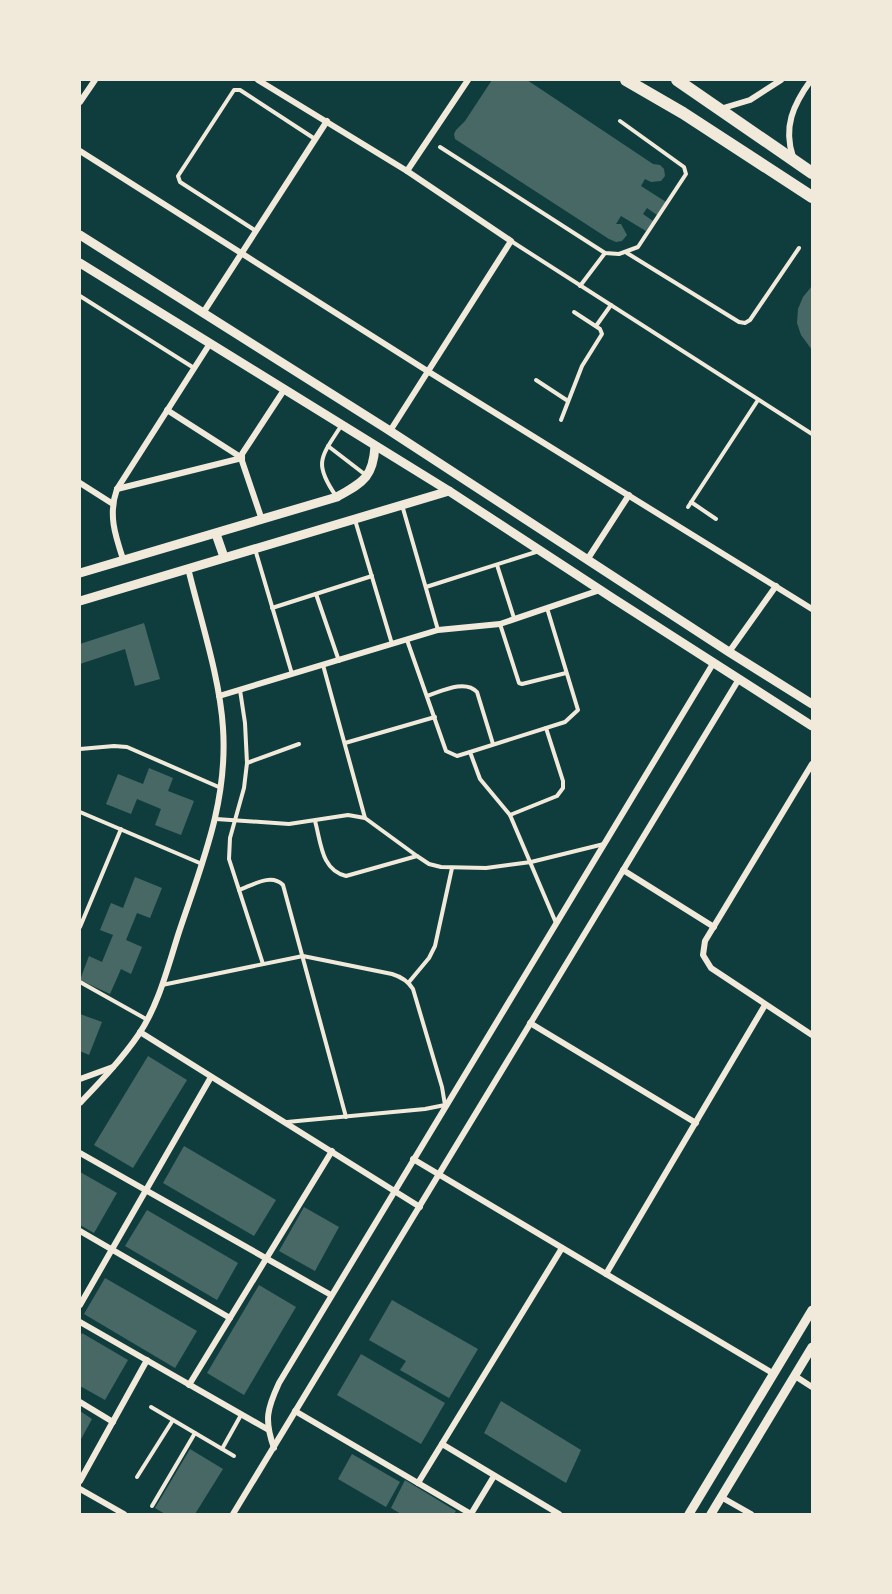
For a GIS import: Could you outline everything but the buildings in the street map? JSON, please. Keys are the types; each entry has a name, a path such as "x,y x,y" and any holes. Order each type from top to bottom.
{"highway":[{"path":"626,80 683,113 813,197"},
{"path":"677,80 813,173"}],"street":[{"path":"80,102 95,80"},
{"path":"258,80 406,171 511,241 390,431"},
{"path":"406,171 468,80"},
{"path":"719,109 750,100 781,80"},
{"path":"794,161 789,145 788,129 791,113 811,80"},
{"path":"203,313 327,121"},
{"path":"80,151 429,372 813,609"},
{"path":"80,235 390,431 729,652 813,704"},
{"path":"80,263 449,491 813,726"},
{"path":"123,560 112,521 117,489 210,345"},
{"path":"262,520 242,458 245,448 284,390"},
{"path":"167,410 242,458"},
{"path":"80,573 337,497 368,476 372,467 375,446"},
{"path":"117,489 242,458"},
{"path":"80,483 113,504"},
{"path":"80,601 449,491"},
{"path":"587,560 629,495"},
{"path":"216,534 224,557"},
{"path":"80,1103 115,1066 140,1032 162,985 216,819 222,788 224,758 219,696 188,568"},
{"path":"729,652 776,586"},
{"path":"219,696 438,630 500,624 600,590"},
{"path":"274,1448 267,1429 272,1397 445,1105 714,662"},
{"path":"233,1515 739,679"},
{"path":"813,764 705,941 703,955 711,968 813,1035"},
{"path":"623,870 714,927"},
{"path":"606,1274 765,1005"},
{"path":"530,1023 696,1123"},
{"path":"140,1032 420,1207"},
{"path":"80,1079 115,1066"},
{"path":"80,1305 211,1077"},
{"path":"189,1385 332,1151"},
{"path":"80,1153 331,1295"},
{"path":"413,1159 774,1374"},
{"path":"80,1231 230,1318"},
{"path":"418,1483 562,1248"},
{"path":"689,1515 813,1310"},
{"path":"80,1322 267,1429"},
{"path":"711,1515 813,1347"},
{"path":"80,1481 147,1360"},
{"path":"795,1376 813,1387"},
{"path":"80,1402 113,1422"},
{"path":"295,1411 471,1514 494,1476"},
{"path":"442,1444 559,1515"},
{"path":"80,1489 124,1515"},
{"path":"722,1497 751,1515"}],"lane":[{"path":"256,232 178,181 178,176 234,90 240,90 315,140"},
{"path":"440,147 605,253 626,252 638,247 684,177 686,170 620,121"},
{"path":"511,241 813,434"},
{"path":"626,252 739,322 745,323 750,321 799,248"},
{"path":"580,286 605,253"},
{"path":"80,296 194,368"},
{"path":"596,326 611,305"},
{"path":"561,420 582,366 602,334 596,326 574,312"},
{"path":"536,380 568,400"},
{"path":"688,507 758,400"},
{"path":"337,497 326,481 321,467 328,446 342,425"},
{"path":"328,446 368,476"},
{"path":"691,502 716,519"},
{"path":"402,504 438,630"},
{"path":"355,520 392,644"},
{"path":"254,549 292,675"},
{"path":"426,587 541,550"},
{"path":"497,565 514,618"},
{"path":"272,608 372,576"},
{"path":"316,594 339,660"},
{"path":"407,640 446,751 457,756 566,722 578,710 547,607"},
{"path":"500,624 519,683 566,673"},
{"path":"323,665 365,818"},
{"path":"427,696 465,685 474,688 493,744"},
{"path":"240,690 245,723 247,763 244,788 230,838 229,859 263,964"},
{"path":"345,743 435,717"},
{"path":"510,814 557,796 563,788 563,781 546,728"},
{"path":"247,763 300,744"},
{"path":"80,749 127,747 222,788"},
{"path":"470,752 480,779 510,814 556,922"},
{"path":"80,812 202,864"},
{"path":"216,819 289,824 348,815 365,818 429,864 452,868 486,868 531,862 604,844"},
{"path":"315,820 327,865 339,874 346,876 417,856"},
{"path":"80,927 121,829"},
{"path":"409,982 429,958 435,946 452,868"},
{"path":"239,890 268,880 279,881 283,885 346,1117"},
{"path":"162,985 303,956 392,974 409,982 442,1087 445,1105 425,1109 286,1122"},
{"path":"80,982 146,1019"},
{"path":"151,1407 234,1456"},
{"path":"222,1449 241,1414"},
{"path":"138,1477 173,1420"},
{"path":"152,1506 195,1433"}]}
